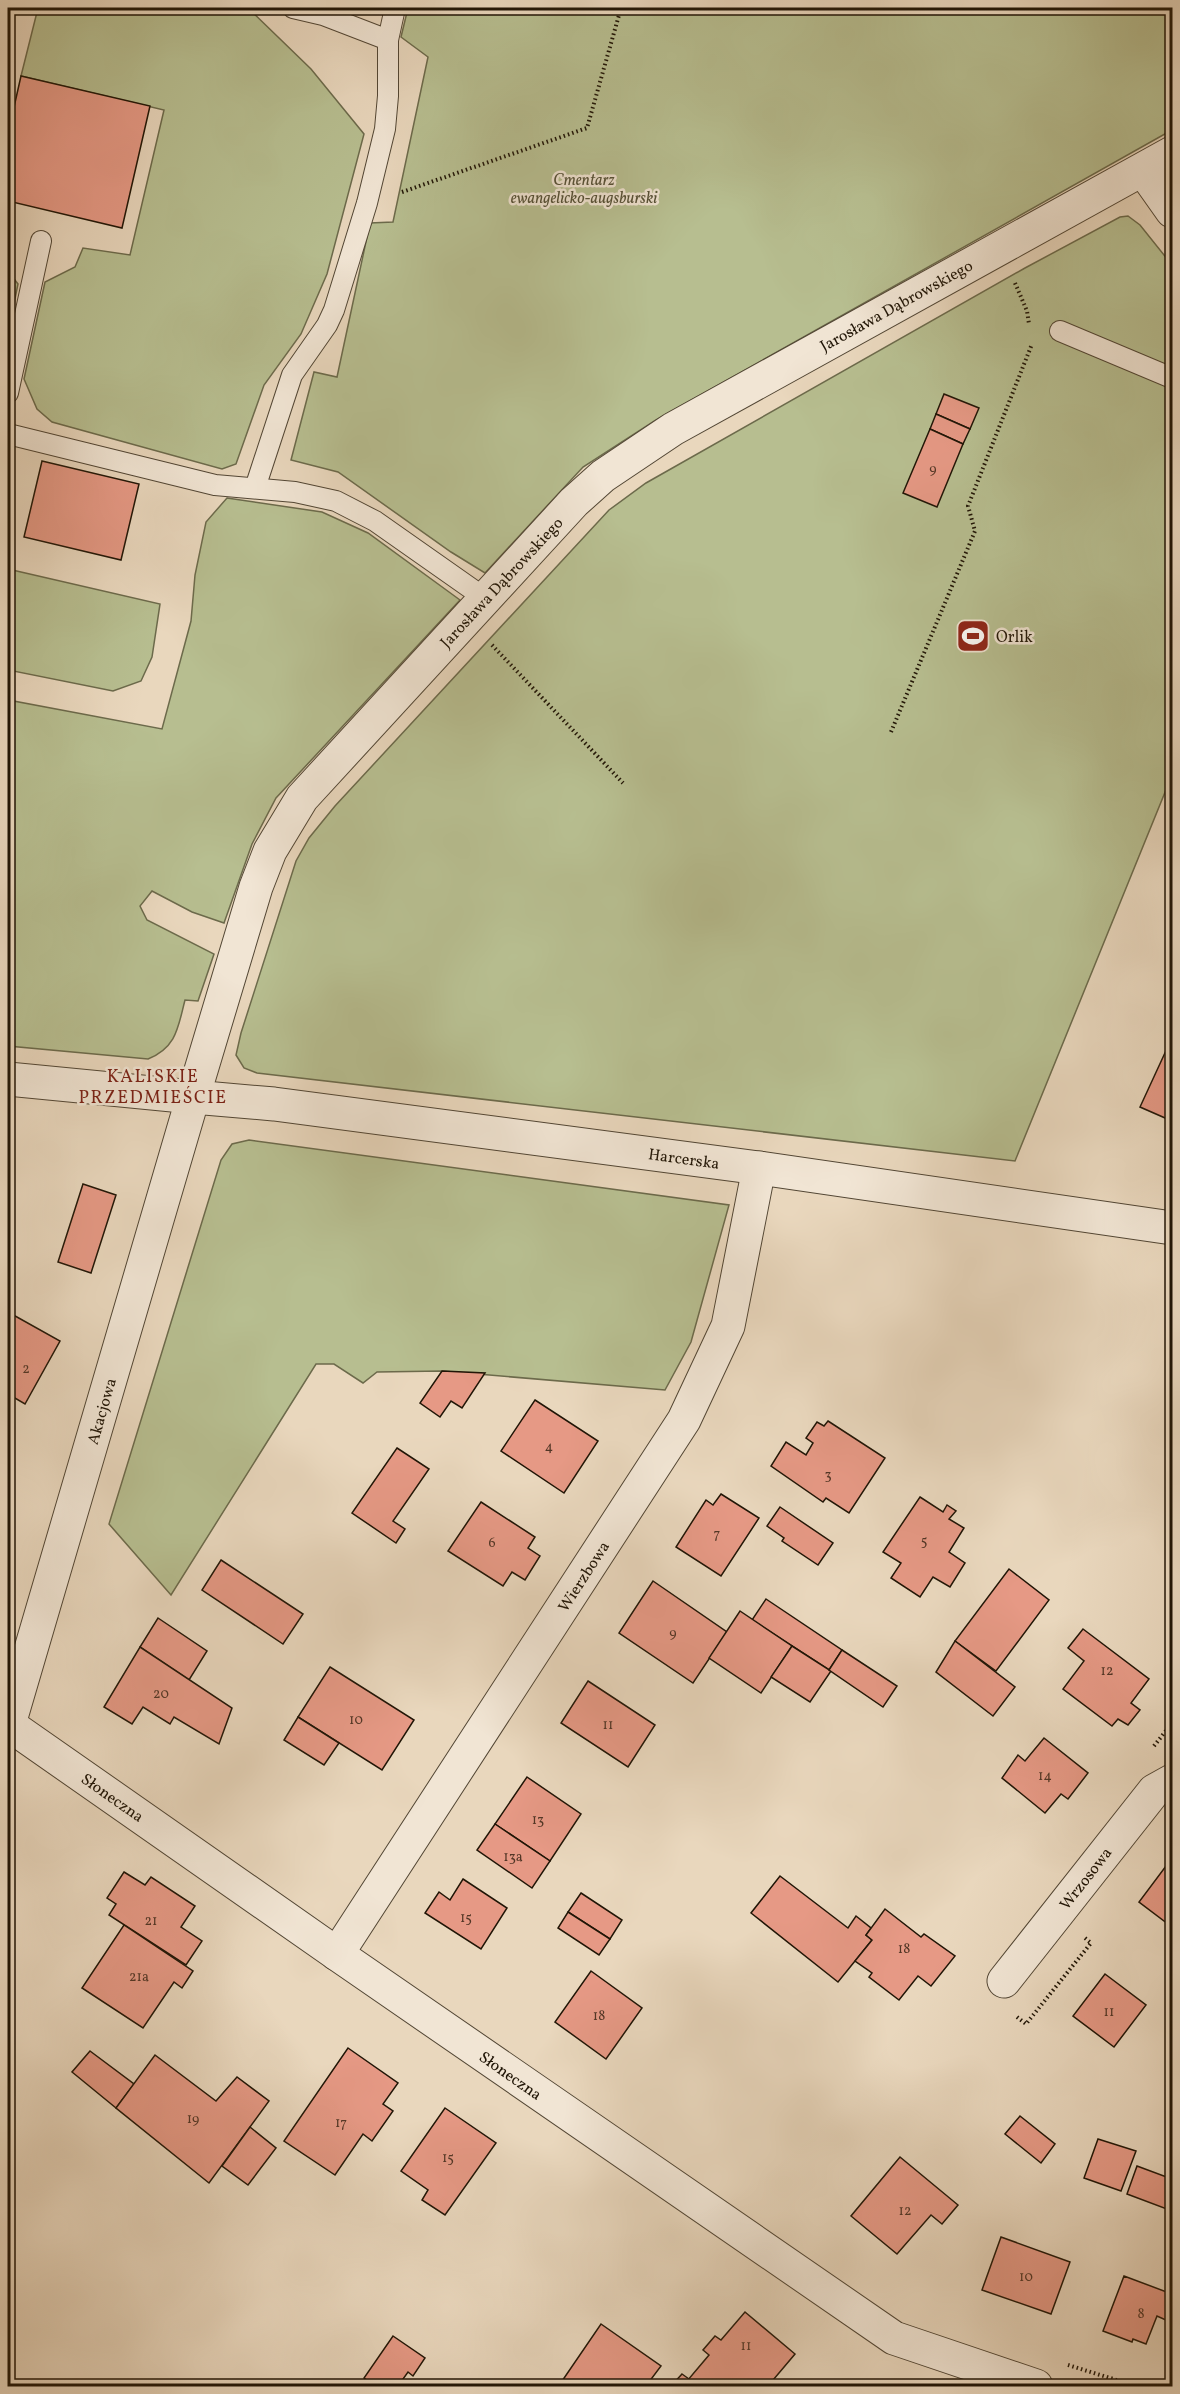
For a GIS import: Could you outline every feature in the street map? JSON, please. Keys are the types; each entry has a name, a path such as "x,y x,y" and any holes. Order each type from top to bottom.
{"street":[{"name":"Jarosława Dąbrowskiego","path":"193,1097 256,886 283,826 302,798 574,502 603,476 640,449 721,401 1173,153"},
{"path":"1143,170 1173,211"},
{"path":"8,1078 193,1097"},
{"name":"Harcerska","path":"193,1097 274,1104 759,1168 1173,1228"},
{"name":"Akacjowa","path":"8,1724 193,1097"},
{"name":"Wierzbowa","path":"337,1954 684,1420 728,1326 759,1168"},
{"name":"Słoneczna","path":"8,1724 894,2338 1036,2386"},
{"name":"Wrzosowa","path":"1004,1981 1154,1791 1173,1781"}],"lane":[{"path":"293,8 323,15 388,40"},
{"path":"255,488 292,375 327,325 334,310 367,203 385,129 388,96 388,40 395,8"},
{"path":"8,393 41,241"},
{"path":"1060,331 1173,378"},
{"path":"8,434 215,485 295,492 336,501 375,521 486,599"}],"path":[{"path":"367,203 587,128 621,8"},
{"path":"891,732 975,531 968,506 1032,344"},
{"path":"492,645 623,783"}],"green space":[{"path":"38,8 248,8 311,69 364,134 327,274 301,334 264,385 236,464 222,469 52,422 37,409 24,379 45,282 75,267 83,248 130,255 164,110 21,76"},
{"name":"Cmentarz ewangelicko-augsburski","path":"408,8 1172,8 1172,130 656,420 583,467 485,573 451,552 338,472 291,460 314,372 337,377 370,223 393,222 428,57 401,37"},
{"path":"1128,216 1140,225 1172,265 1172,775 1015,1161 257,1073 244,1068 236,1055 241,1033 296,861 309,838 335,806 609,510 646,483 1025,268 1120,217"},
{"path":"8,271 18,284 8,333"},
{"path":"227,498 322,512 368,533 460,600 276,798 252,844 224,923 192,912 152,891 140,906 147,920 214,954 198,1001 185,1000 175,1035 165,1049 148,1059 8,1046 8,700 162,729 191,621 195,575 206,522"},
{"path":"8,569 160,604 152,657 141,681 113,691 8,670"},
{"path":"249,1140 729,1205 691,1342 665,1390 442,1371 377,1372 363,1383 334,1364 316,1364 171,1595 109,1524 221,1160 232,1144"}],"building":[{"path":"21,76 150,106 122,228 8,201 8,115 12,116"},
{"path":"944,394 979,408 970,429 936,414"},
{"path":"936,414 970,429 963,444 930,429"},
{"path":"930,429 963,444 937,507 903,493"},
{"path":"42,461 139,484 121,560 24,537"},
{"path":"1170,1042 1172,1043 1172,1121 1140,1107"},
{"path":"83,1184 116,1195 91,1273 58,1262"},
{"path":"8,1312 60,1341 25,1404 8,1394"},
{"path":"1172,1338 1172,1357 1166,1354"},
{"path":"442,1371 485,1373 462,1408 451,1401 440,1417 420,1403"},
{"path":"535,1400 598,1441 564,1493 501,1451"},
{"path":"828,1421 885,1458 849,1513 826,1498 823,1502 771,1466 786,1442 806,1455 813,1443 806,1438 817,1422 824,1426"},
{"path":"397,1448 429,1469 393,1521 405,1529 396,1543 352,1513"},
{"path":"721,1494 759,1518 721,1576 676,1547 706,1500 713,1505"},
{"path":"920,1497 943,1512 947,1505 956,1511 949,1519 964,1528 949,1552 965,1563 950,1587 933,1577 920,1597 891,1578 901,1563 883,1552"},
{"path":"481,1502 535,1537 528,1548 540,1556 525,1580 512,1572 503,1586 448,1551"},
{"path":"780,1507 833,1543 818,1565 782,1541 784,1538 767,1526"},
{"path":"221,1560 303,1614 283,1644 202,1590"},
{"path":"1009,1569 1049,1600 996,1671 955,1641"},
{"path":"653,1581 727,1632 693,1683 619,1633"},
{"path":"766,1599 842,1650 829,1670 752,1620"},
{"path":"740,1611 792,1646 761,1693 709,1658"},
{"path":"158,1618 207,1651 189,1680 140,1647"},
{"path":"1083,1629 1149,1679 1131,1703 1140,1710 1128,1725 1118,1719 1112,1726 1063,1689 1084,1661 1068,1648"},
{"path":"955,1641 1015,1687 993,1716 936,1672"},
{"path":"792,1646 831,1671 810,1702 771,1677"},
{"path":"140,1647 232,1708 219,1744 174,1717 170,1724 143,1707 132,1724 104,1707"},
{"path":"842,1650 897,1686 883,1707 829,1670"},
{"path":"330,1667 414,1720 382,1770 298,1717"},
{"path":"588,1681 655,1725 628,1767 561,1723"},
{"path":"298,1717 339,1743 324,1765 284,1740"},
{"path":"1044,1738 1088,1773 1068,1799 1061,1794 1045,1813 1002,1778 1018,1755 1025,1761"},
{"path":"527,1777 581,1814 550,1861 495,1824"},
{"path":"495,1824 550,1861 532,1888 477,1850"},
{"path":"1172,1858 1172,1927 1139,1902"},
{"path":"124,1872 145,1885 151,1877 195,1906 181,1927 202,1941 186,1965 109,1915 116,1904 107,1898"},
{"path":"780,1876 848,1928 856,1916 871,1928 866,1935 872,1940 838,1982 751,1913"},
{"path":"463,1879 507,1908 481,1949 425,1913 439,1892 450,1900"},
{"path":"581,1893 622,1920 610,1939 568,1912"},
{"path":"885,1909 921,1937 924,1934 955,1956 931,1986 918,1976 899,2000 869,1977 872,1973 855,1961 872,1940 866,1935"},
{"path":"568,1912 610,1939 599,1955 558,1928"},
{"path":"124,1925 193,1971 182,1988 174,1982 143,2028 82,1988"},
{"path":"591,1971 642,2008 606,2059 555,2022"},
{"path":"1105,1974 1146,2005 1114,2047 1073,2016"},
{"path":"348,2048 398,2083 383,2104 393,2111 372,2141 363,2134 335,2175 284,2141"},
{"path":"90,2051 134,2084 116,2108 72,2072"},
{"path":"155,2055 216,2101 237,2077 269,2101 209,2183 116,2108"},
{"path":"445,2108 496,2143 445,2215 422,2200 428,2190 401,2171"},
{"path":"1020,2116 1055,2144 1041,2163 1005,2134"},
{"path":"250,2127 276,2148 248,2185 222,2166"},
{"path":"1098,2139 1136,2151 1121,2191 1084,2178"},
{"path":"900,2157 958,2205 942,2224 931,2215 897,2254 851,2216"},
{"path":"1137,2166 1172,2179 1172,2211 1127,2194"},
{"path":"1001,2237 1070,2262 1051,2314 982,2290"},
{"path":"1124,2276 1172,2294 1172,2309 1168,2321 1157,2316 1146,2344 1133,2339 1132,2342 1103,2331"},
{"path":"745,2312 795,2354 768,2386 694,2386 687,2381 709,2355 703,2350 715,2336 721,2340"},
{"path":"601,2324 661,2366 646,2386 564,2386 560,2384"},
{"path":"393,2336 425,2358 413,2376 408,2372 398,2386 376,2386 364,2378"},
{"path":"682,2374 689,2379 687,2381 694,2386 671,2386"}],"place":[{"name":"Orlik","path":"973,636"}],"district":[{"name":"KALISKIE PRZEDMIEŚCIE","path":"153,1086"}]}
